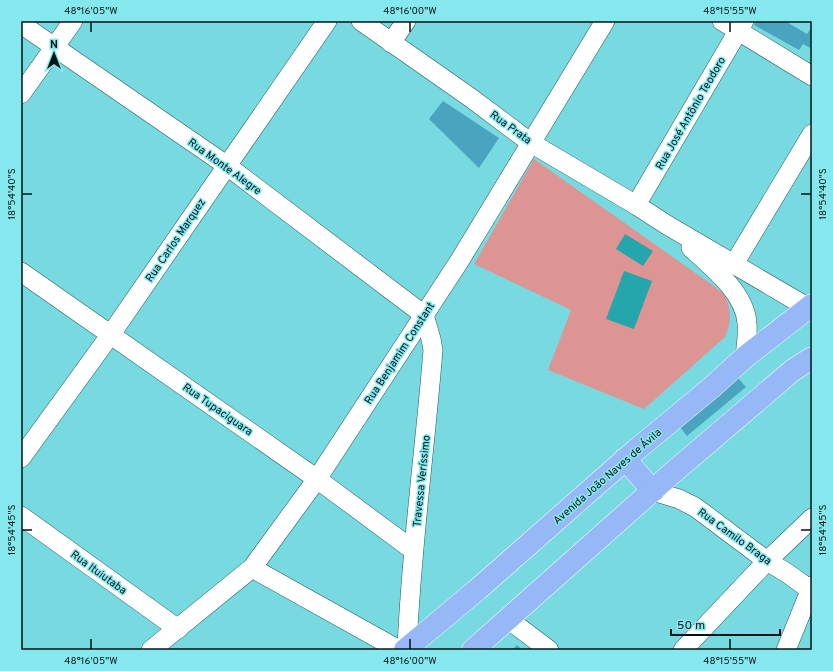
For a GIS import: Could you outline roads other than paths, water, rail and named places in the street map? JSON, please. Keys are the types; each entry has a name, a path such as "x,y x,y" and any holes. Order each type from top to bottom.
{"main road":[{"name":"Avenida João Naves de Ávila","path":"404,650 478,590 625,460 745,358 811,307"},
{"path":"473,650 670,475 793,370 812,358"},
{"path":"625,460 653,491"}],"street":[{"path":"21,94 73,21"},
{"name":"Rua Carlos Marquez","path":"21,458 111,334 226,165 327,21"},
{"name":"Rua Prata","path":"361,21 471,98 531,143 667,225 811,307"},
{"path":"391,43 406,21"},
{"name":"Rua Benjamim Constant","path":"151,650 252,568 317,479 460,260 605,21"},
{"name":"Rua Monte Alegre","path":"21,24 226,165 424,315"},
{"path":"735,24 812,76"},
{"name":"Rua José Antônio Teodoro","path":"636,205 735,24"},
{"path":"734,264 812,134"},
{"name":"Rua Prata","path":"667,225 725,280 741,303 747,323 745,358"},
{"name":"Rua Tupaciguara","path":"21,272 317,479 413,550"},
{"name":"Travessa Veríssimo","path":"404,650 433,350 424,315"},
{"name":"Rua Camilo Braga","path":"653,491 679,499 694,507 767,561 811,589"},
{"name":"Rua Ituiutaba","path":"21,516 178,629"},
{"path":"683,650 767,561 812,518"},
{"path":"252,568 404,650"},
{"path":"786,650 811,589"},
{"path":"508,619 549,650"}],"water":[{"path":"625,234 653,251 643,266 616,249"},
{"path":"624,271 652,281 634,329 606,319"}]}
